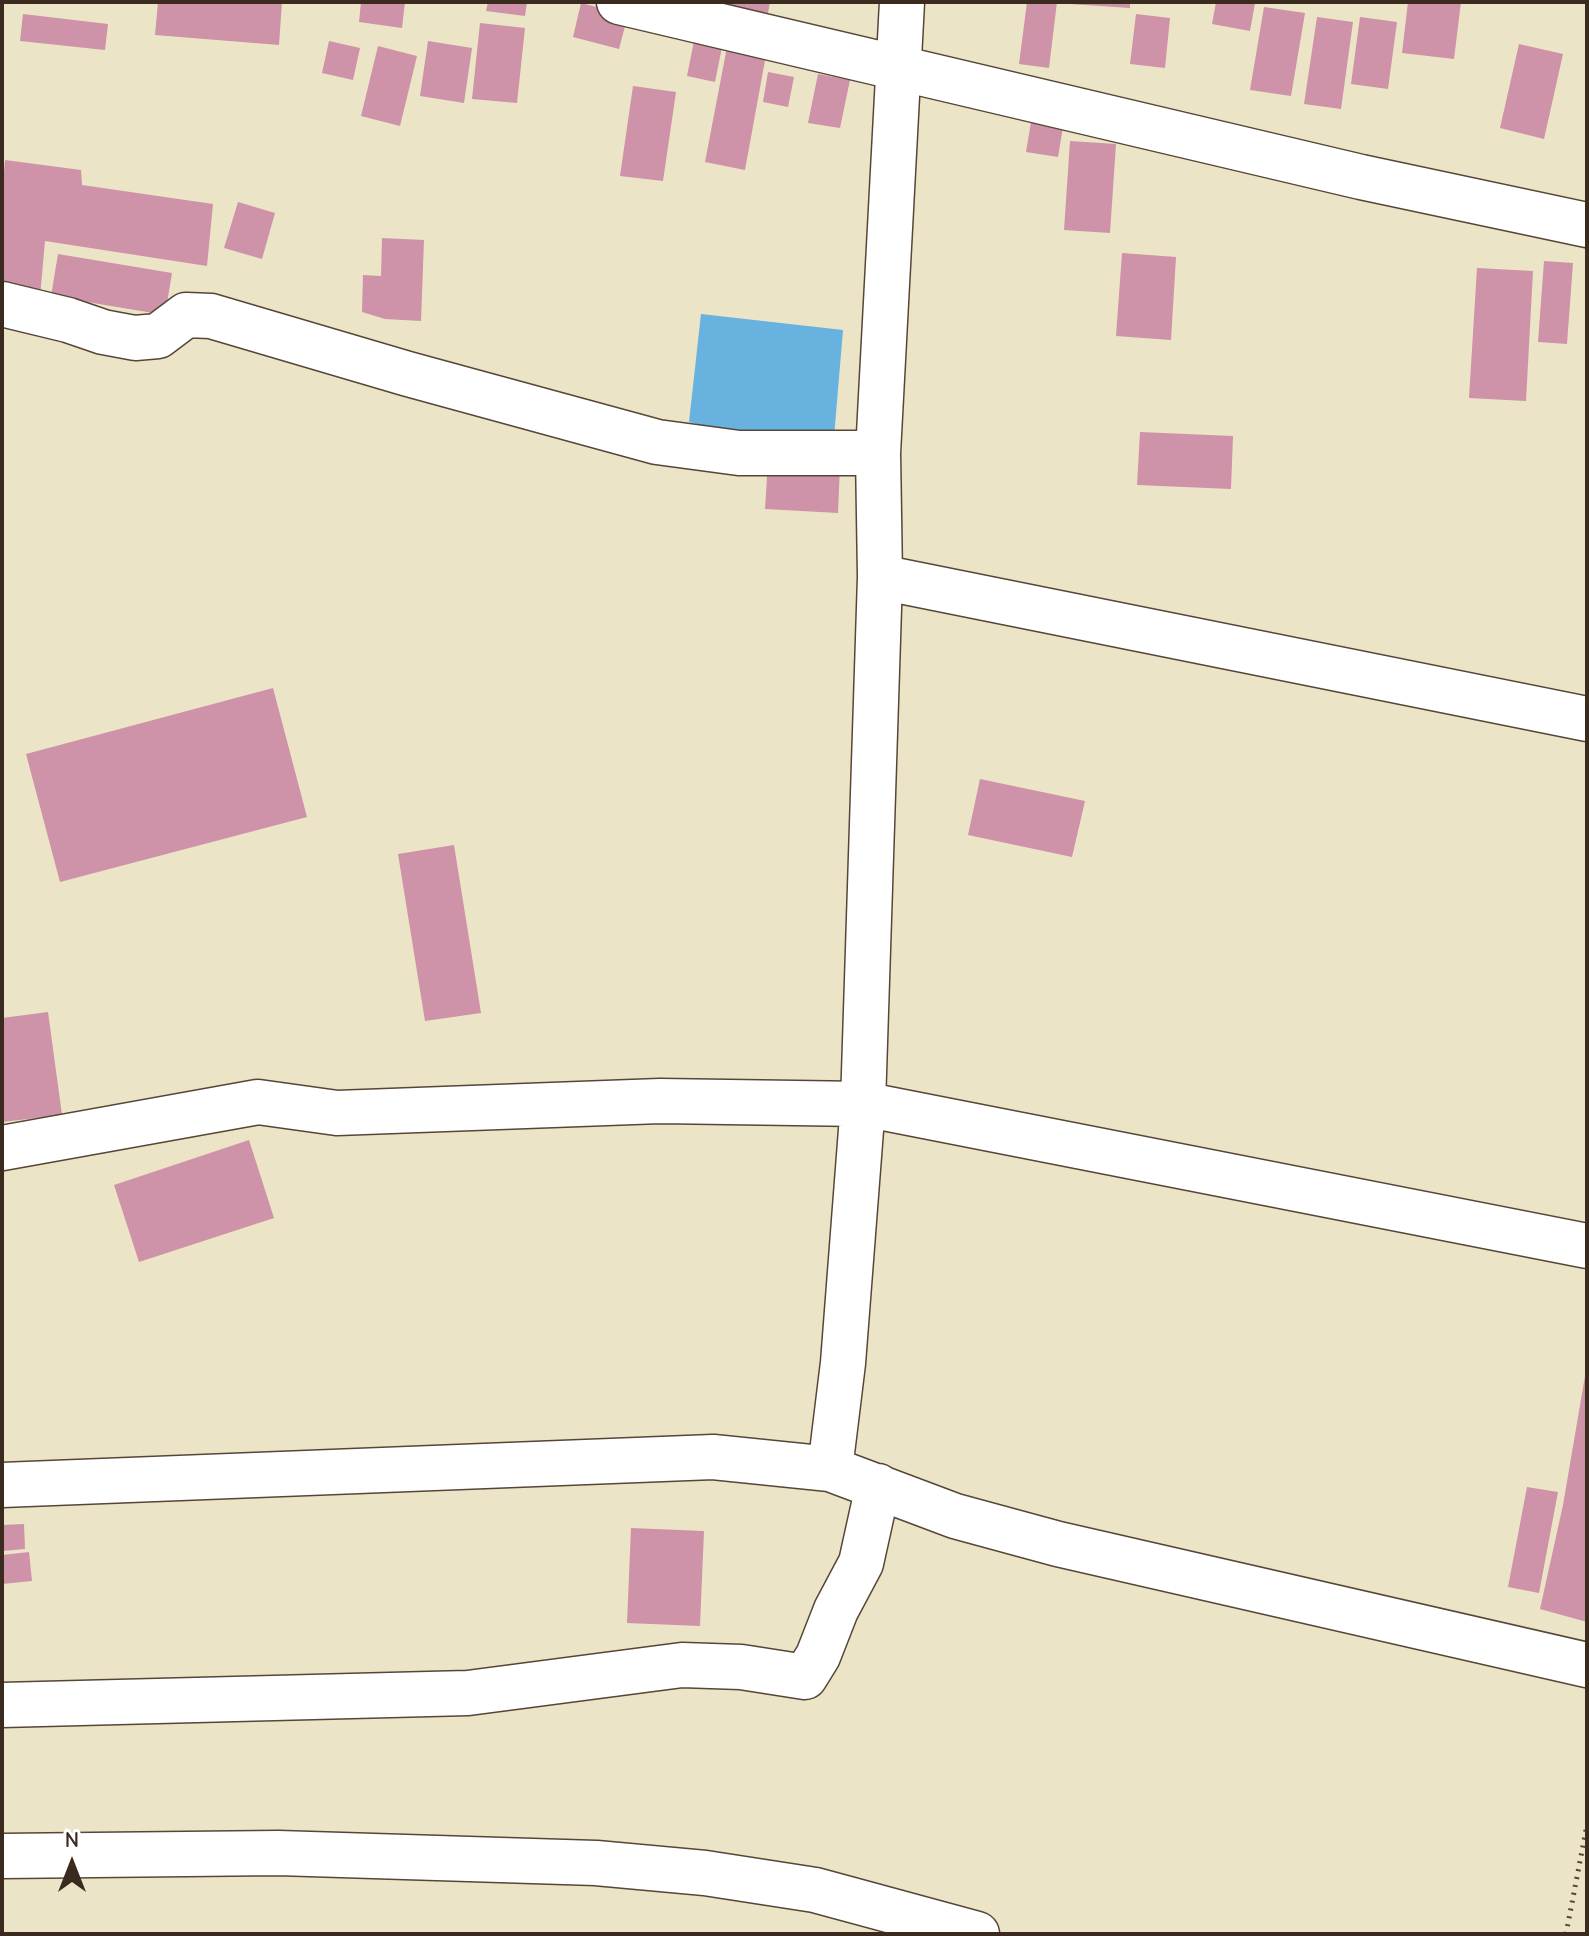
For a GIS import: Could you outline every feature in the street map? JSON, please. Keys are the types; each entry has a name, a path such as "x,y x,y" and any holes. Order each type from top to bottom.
{"street":[{"path":"619,2 1361,177 1587,225"},
{"path":"830,1469 843,1363 863,1104 880,577 878,453 896,68 902,2"},
{"path":"2,304 135,338 158,336 186,315 211,316 657,442 739,453 878,453"},
{"path":"880,577 1587,719"},
{"path":"2,1148 258,1102 337,1113 660,1101 863,1104 1587,1246"},
{"path":"2,1485 713,1457 830,1469 955,1516 1058,1544 1587,1665"},
{"path":"2,1705 468,1693 682,1665 741,1667 805,1677 818,1656 836,1610 861,1563 878,1486"},
{"path":"2,1856 278,1853 596,1863 705,1873 815,1890 977,1934"}],"path":[{"path":"1566,1934 1587,1825"}],"water":[{"path":"701,314 843,330 834,437 754,437 689,422"}],"building":[{"path":"158,2 282,2 279,45 155,35"},
{"path":"361,2 405,2 402,28 359,22"},
{"path":"488,2 527,2 525,16 486,11"},
{"path":"727,2 770,2 768,13 726,7"},
{"path":"1027,2 1057,2 1049,68 1019,64"},
{"path":"1130,2 1130,8 1070,4"},
{"path":"1216,2 1255,3 1250,31 1212,24"},
{"path":"1408,2 1461,2 1454,59 1402,53"},
{"path":"581,3 628,15 619,49 573,37"},
{"path":"1264,7 1305,13 1291,96 1250,90"},
{"path":"23,14 108,24 105,50 20,41"},
{"path":"1136,14 1170,18 1165,68 1130,64"},
{"path":"1317,17 1353,22 1341,109 1304,104"},
{"path":"1360,17 1397,22 1388,89 1351,84"},
{"path":"480,23 525,28 517,103 472,99"},
{"path":"695,36 723,42 715,82 687,76"},
{"path":"329,41 360,48 353,80 322,73"},
{"path":"428,41 472,48 464,103 420,96"},
{"path":"1519,44 1563,54 1544,139 1500,128"},
{"path":"378,46 417,56 400,126 361,116"},
{"path":"727,47 766,55 745,170 705,162"},
{"path":"768,72 794,77 788,107 763,102"},
{"path":"818,74 850,80 840,128 808,123"},
{"path":"633,86 676,92 663,181 620,176"},
{"path":"1031,122 1063,127 1058,157 1026,152"},
{"path":"1070,141 1116,144 1110,233 1064,230"},
{"path":"5,160 81,170 82,185 213,204 207,266 45,241 39,308 2,297"},
{"path":"238,202 275,213 262,259 224,248"},
{"path":"382,238 424,240 421,321 385,319 362,312 363,275 381,276"},
{"path":"1122,253 1176,257 1171,340 1116,336"},
{"path":"58,254 172,273 165,315 51,296"},
{"path":"1544,261 1573,263 1567,344 1538,342"},
{"path":"1477,268 1533,271 1526,401 1469,398"},
{"path":"1140,432 1233,436 1231,489 1137,485"},
{"path":"768,461 840,465 838,513 765,509"},
{"path":"273,688 307,817 60,882 26,754"},
{"path":"980,779 1085,801 1072,857 968,835"},
{"path":"454,845 481,1013 425,1021 398,854"},
{"path":"48,1012 62,1115 2,1122 2,1018"},
{"path":"249,1140 274,1218 139,1262 114,1185"},
{"path":"1585,1376 1587,1622 1540,1609 1563,1505"},
{"path":"1527,1487 1558,1492 1539,1593 1508,1587"},
{"path":"24,1524 25,1549 2,1551 2,1525"},
{"path":"631,1528 704,1531 700,1626 627,1623"},
{"path":"29,1552 32,1581 2,1584 2,1555"}]}
